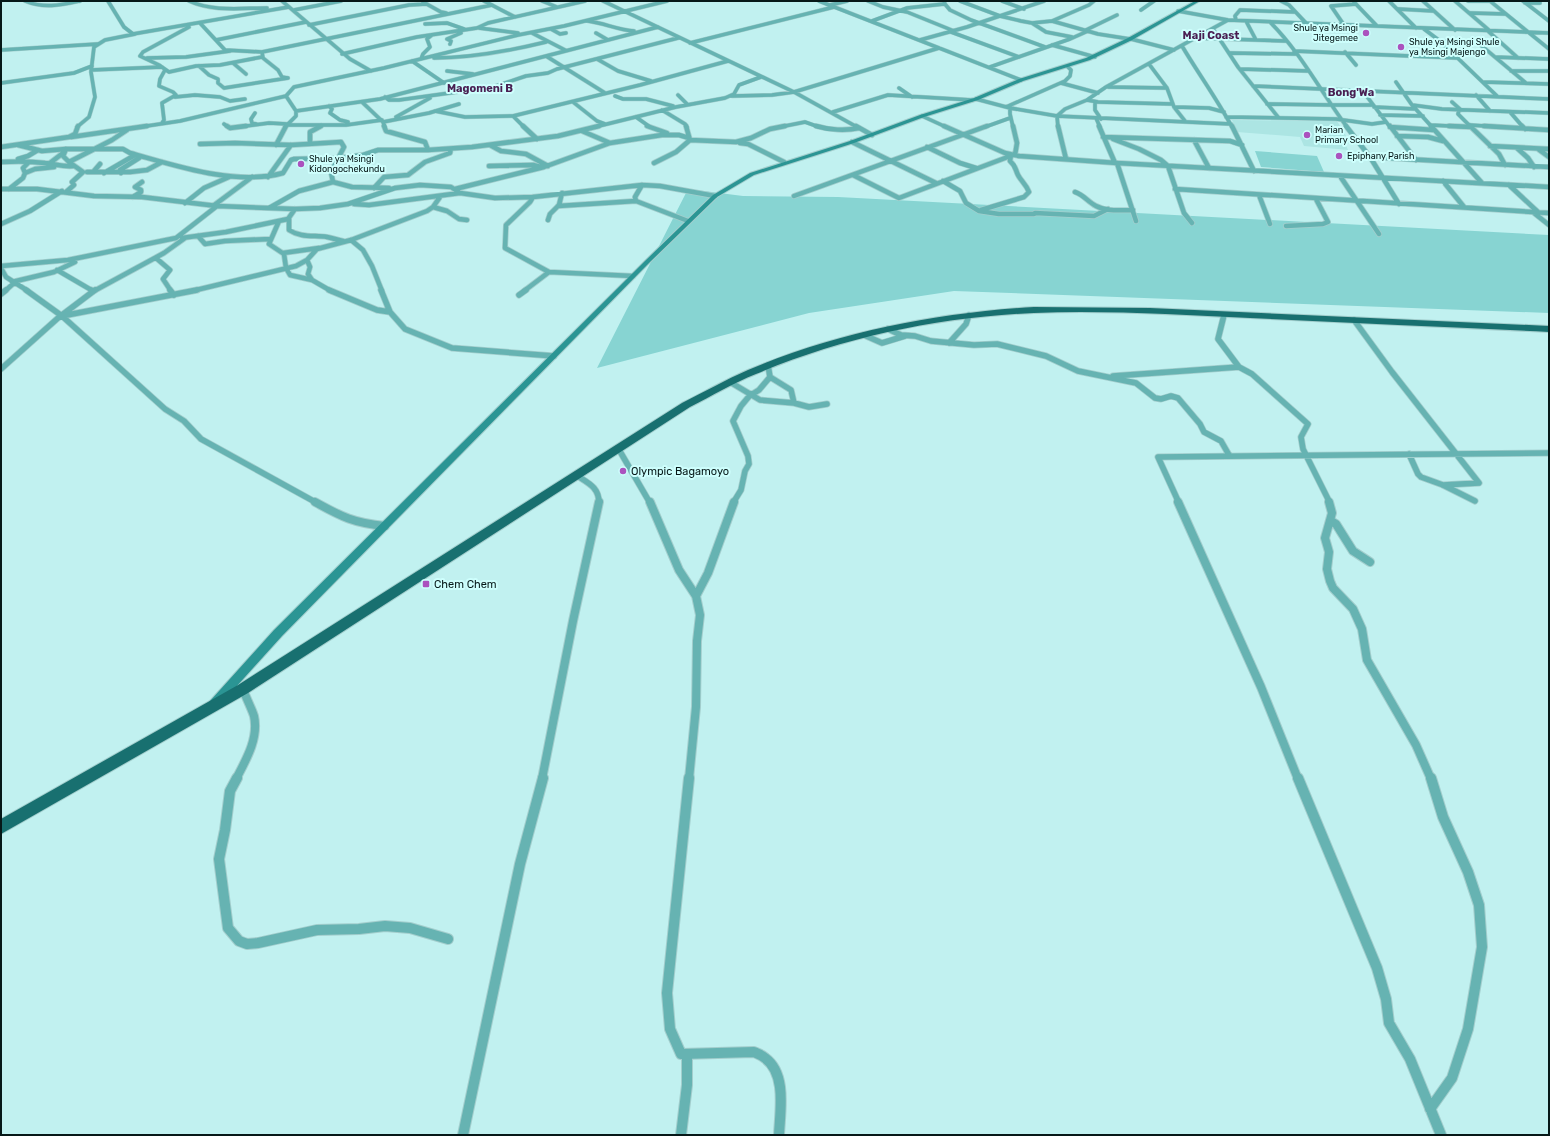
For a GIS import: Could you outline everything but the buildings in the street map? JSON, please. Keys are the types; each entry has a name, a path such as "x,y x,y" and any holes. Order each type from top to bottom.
{"highway":[{"path":"1,827 243,689 686,404 768,365 815,348 888,329 969,315 1018,311 1084,310 1549,329"}],"main road":[{"path":"211,707 278,633 688,221 715,196 752,174 784,162 852,142 922,116 974,100 1022,80 1068,67 1130,39 1198,1"}],"street":[{"path":"26,1 43,7 80,1"},
{"path":"108,1 124,27 130,33 135,34"},
{"path":"189,1 194,5 226,8 289,7"},
{"path":"282,1 342,54 363,68 371,71"},
{"path":"295,11 342,1"},
{"path":"421,1 441,12 450,13"},
{"path":"484,1 515,17"},
{"path":"542,1 558,7"},
{"path":"342,54 434,34 476,28 515,17 585,1"},
{"path":"604,1 678,38 794,92 833,112 872,135"},
{"path":"221,87 228,88 292,82 371,71 522,34 551,29 667,1"},
{"path":"819,1 1022,80"},
{"path":"830,5 847,1"},
{"path":"868,1 897,11 907,12 1019,57"},
{"path":"960,1 1000,16 1032,23 1052,20 1094,1"},
{"path":"1002,1 1024,9"},
{"path":"920,40 1024,9 1044,1"},
{"path":"1141,10 1154,1"},
{"path":"1281,1 1289,5 1306,23"},
{"path":"1353,1 1377,26"},
{"path":"1389,1 1416,28"},
{"path":"1423,1 1455,30"},
{"path":"1455,1 1518,58"},
{"path":"1468,1 1490,1 1549,49"},
{"path":"872,21 897,11 945,2 950,10 979,23 1045,47"},
{"path":"1524,2 1540,3"},
{"path":"1524,2 1549,21"},
{"path":"216,40 355,17 409,5 427,4"},
{"path":"920,4 925,6"},
{"path":"1344,24 1331,6 1356,4"},
{"path":"142,58 170,72 199,66 214,66 492,5"},
{"path":"71,137 75,134 78,125 86,120 90,114 95,95 92,68 93,50 98,44 105,40 135,34 289,7"},
{"path":"690,43 834,7"},
{"path":"226,8 234,16 239,16"},
{"path":"1398,9 1434,11"},
{"path":"1236,20 1235,16 1240,10 1295,12"},
{"path":"1178,11 1228,20 1549,33"},
{"path":"1470,13 1506,14"},
{"path":"990,67 1072,38 1117,14"},
{"path":"1541,15 1549,15"},
{"path":"584,20 604,24 611,28 638,32"},
{"path":"1052,20 1087,30 1174,50"},
{"path":"1066,159 1066,153 1057,125 1057,116 1065,109 1088,100 1106,87 1228,20"},
{"path":"1246,21 1256,40"},
{"path":"1270,22 1280,32 1309,70 1331,105 1370,157 1399,204"},
{"path":"200,23 224,49 232,51"},
{"path":"425,24 447,23 463,29"},
{"path":"1032,23 1047,33 1072,38"},
{"path":"142,58 140,56 143,52 195,24"},
{"path":"296,111 362,102 385,97 658,27"},
{"path":"476,28 522,34"},
{"path":"611,28 614,34 620,37"},
{"path":"450,44 452,41 447,39 462,32 463,29"},
{"path":"551,29 560,34 566,33"},
{"path":"1213,29 1240,69 1278,117"},
{"path":"1424,29 1440,41 1497,96"},
{"path":"532,33 546,42 565,50"},
{"path":"596,33 608,40"},
{"path":"421,59 423,53 427,52 430,47 427,39 434,34"},
{"path":"385,97 389,100 399,100 432,97 447,93 497,86 526,76 548,72 678,38"},
{"path":"1193,38 1286,41"},
{"path":"1440,41 1500,42"},
{"path":"426,58 456,58 513,50 546,42"},
{"path":"1477,42 1526,83"},
{"path":"1,50 98,44"},
{"path":"1052,45 1095,56"},
{"path":"1544,45 1549,45"},
{"path":"1182,46 1231,124 1254,171"},
{"path":"18,145 40,151 121,149 135,155 202,172 230,176 268,177 283,173 293,159 339,158 363,155 378,150 452,149 537,139 581,131 687,104 732,96 772,95 794,92 939,48"},
{"path":"142,58 186,57 232,51 251,51 262,55 278,70 282,77 292,82"},
{"path":"1230,53 1345,52 1457,58"},
{"path":"1345,52 1356,66"},
{"path":"546,56 605,93"},
{"path":"1495,57 1549,60"},
{"path":"597,59 618,71 652,81"},
{"path":"412,61 444,83"},
{"path":"435,111 463,117 513,116 573,102 728,61"},
{"path":"233,63 246,74"},
{"path":"1149,64 1167,88 1174,106 1185,122"},
{"path":"199,66 209,75 218,79 218,83 221,87 220,91 232,108"},
{"path":"1008,107 1061,83 1070,76 1071,70 1068,67"},
{"path":"1,83 74,73 92,68 164,69"},
{"path":"164,69 159,86 162,89 175,93 175,97"},
{"path":"1240,69 1309,70"},
{"path":"447,71 477,74"},
{"path":"1511,71 1549,71"},
{"path":"732,96 738,85 761,77"},
{"path":"286,96 292,82"},
{"path":"1396,82 1412,105 1482,183"},
{"path":"1483,82 1549,84"},
{"path":"1061,83 1098,93"},
{"path":"1253,86 1549,99"},
{"path":"1106,87 1167,88"},
{"path":"899,88 912,98"},
{"path":"1362,90 1416,160"},
{"path":"447,93 453,97"},
{"path":"162,123 164,120 162,103 175,97 195,95 223,97 230,101 245,99"},
{"path":"678,95 687,104"},
{"path":"833,112 888,95 912,98 974,100 1057,116 1231,124"},
{"path":"1476,95 1490,111"},
{"path":"1,147 190,119 286,96"},
{"path":"276,145 287,125 296,118 296,111 286,96"},
{"path":"616,96 620,99 645,99 676,107"},
{"path":"384,121 432,97"},
{"path":"1088,100 1095,102 1209,108 1224,112"},
{"path":"362,102 384,121 386,131 425,142 428,150"},
{"path":"573,102 597,121 605,124"},
{"path":"1095,102 1096,110 1101,119"},
{"path":"1452,102 1460,110"},
{"path":"224,124 230,128 256,124 353,124 384,121 435,111 459,104"},
{"path":"1267,104 1373,106 1416,109"},
{"path":"1412,105 1460,110 1549,113"},
{"path":"329,106 332,110 330,112 335,117 353,124"},
{"path":"979,211 1024,197 1029,192 1026,184 1018,176 1016,165 1010,161 1018,148 1016,134 1010,118 1008,107"},
{"path":"662,110 686,124 690,139"},
{"path":"1460,110 1458,114 1501,157 1505,165"},
{"path":"1510,112 1525,128"},
{"path":"255,113 251,119 252,123 256,124"},
{"path":"1544,113 1549,118"},
{"path":"1380,115 1422,116"},
{"path":"513,116 537,139"},
{"path":"922,116 1005,153 1013,155 1116,163 1549,187"},
{"path":"636,117 647,126 671,134"},
{"path":"1226,117 1341,119 1370,124 1386,122"},
{"path":"794,196 962,134 1010,118"},
{"path":"1096,118 1116,163 1136,221"},
{"path":"736,142 751,138 770,129 805,122 822,128 850,130 859,128"},
{"path":"310,144 310,132 323,125"},
{"path":"1430,125 1549,130"},
{"path":"1390,127 1434,130"},
{"path":"25,173 38,169 71,164 127,130"},
{"path":"581,131 610,143"},
{"path":"455,189 546,167 610,143 656,135 671,134 681,135 690,139 748,144 784,162"},
{"path":"1397,136 1428,138 1443,141"},
{"path":"1105,137 1230,141 1242,145"},
{"path":"1105,137 1136,147 1161,160 1168,166 1186,217 1192,222"},
{"path":"654,163 676,152 690,139"},
{"path":"1194,140 1209,168"},
{"path":"200,144 235,143 291,145 341,142 344,147 331,172 333,182"},
{"path":"852,142 936,183"},
{"path":"490,144 501,152 523,153 531,156 546,167"},
{"path":"268,177 291,145"},
{"path":"1490,146 1549,149"},
{"path":"927,147 960,163 976,168"},
{"path":"1517,148 1528,158 1534,167"},
{"path":"374,188 385,176 408,175 425,162 450,153 452,149"},
{"path":"1538,149 1549,157"},
{"path":"3,162 40,151"},
{"path":"50,163 65,151"},
{"path":"1,224 30,211 74,185 72,182 83,172 63,157 65,151"},
{"path":"104,173 135,155"},
{"path":"853,175 899,198 943,180 1013,155"},
{"path":"121,173 120,170 142,156"},
{"path":"1370,157 1549,168"},
{"path":"1,167 12,161"},
{"path":"3,162 50,163 59,167"},
{"path":"86,172 94,171 104,173 121,173 147,170 162,162"},
{"path":"9,189 23,178 25,173 23,168 28,163"},
{"path":"94,171 100,164"},
{"path":"489,166 533,165 546,167"},
{"path":"185,202 204,188 230,176"},
{"path":"1340,176 1355,201 1379,234"},
{"path":"176,238 252,177"},
{"path":"943,180 961,192 966,203 979,211 999,214 1034,213 1094,216 1108,209"},
{"path":"1443,181 1464,207"},
{"path":"133,197 141,192 141,190 135,187 142,182"},
{"path":"269,208 299,191 333,182 374,188 439,185 455,189 460,193"},
{"path":"348,204 369,205 440,197 460,193 495,198 533,197 642,185 660,186 715,196"},
{"path":"636,201 635,197 642,185"},
{"path":"1508,185 1549,225"},
{"path":"1,189 64,191 94,196 133,197 215,206 295,209 320,208 348,204 395,188"},
{"path":"1,194 15,189"},
{"path":"1176,189 1549,213"},
{"path":"1075,192 1085,196 1091,204 1101,208 1132,210"},
{"path":"548,220 550,214 558,206 562,193"},
{"path":"1259,195 1270,224"},
{"path":"279,221 270,239 270,246 283,252 328,246 351,240 424,213 433,207 440,197"},
{"path":"533,197 528,204 506,225 505,248 507,250 549,272 633,276"},
{"path":"1286,226 1324,224 1328,222 1316,199"},
{"path":"558,206 636,201 688,221"},
{"path":"433,207 447,211 459,219 467,220"},
{"path":"295,209 289,218 289,230 309,237 326,237 344,242"},
{"path":"289,218 238,230 186,238 176,238 84,258 56,262 35,262 1,267 6,277 62,315 165,409 184,421 201,439 341,517 362,524 385,526"},
{"path":"198,236 205,244 225,241 270,239"},
{"path":"1,369 62,315 93,291 156,258 186,238"},
{"path":"351,240 361,248 369,261 390,312 405,329 452,348 554,356"},
{"path":"62,315 174,295 284,270 307,260 315,251 328,246"},
{"path":"283,252 284,270 292,277 312,280"},
{"path":"1,294 13,283 57,270 84,258"},
{"path":"156,258 170,270 163,279 174,295"},
{"path":"307,260 310,267 308,276 312,280 333,292 377,310 390,312"},
{"path":"57,270 93,291"},
{"path":"519,295 549,272"},
{"path":"949,343 966,324 969,315"},
{"path":"1224,315 1218,339 1239,367 1252,374 1308,423 1301,437 1302,450 1306,455 1331,506 1332,513 1325,538 1329,552 1327,569 1330,581 1333,588 1353,609 1362,629 1367,660 1416,745 1433,783 1443,817 1469,876 1479,905 1482,947 1468,1029 1452,1078 1430,1109"},
{"path":"1354,320 1455,454 1479,482 1443,485"},
{"path":"888,329 901,336 915,336 928,341 974,345 997,344 1046,356 1084,372 1109,376 1136,383 1155,398 1161,399 1171,396 1178,398 1200,424 1204,432 1221,440 1229,455"},
{"path":"864,335 882,343 906,336"},
{"path":"768,365 770,377 791,390 794,402"},
{"path":"1109,376 1239,367"},
{"path":"696,596 708,573 734,502 742,490 745,471 749,464 748,456 733,421 741,406 751,395 759,390 770,377"},
{"path":"730,382 760,400 794,402 809,407 827,404"},
{"path":"618,448 652,506 662,532 680,570 696,596 700,615 697,641 696,707 667,993 670,1029 681,1054 754,1052 761,1054 770,1062 775,1070 779,1082 779,1135"},
{"path":"1441,1135 1410,1059 1389,1023 1386,999 1377,968 1261,687 1158,457 1229,455 1549,453"},
{"path":"1409,454 1419,476 1443,485 1475,501"},
{"path":"463,1135 520,864 541,786 573,621 598,508 598,494 593,487 576,475"},
{"path":"1331,520 1336,524 1353,551 1370,562"},
{"path":"243,689 254,717 254,736 249,754 230,791 225,830 219,860 228,928 239,941 247,944 317,930 359,929 385,926 410,928 448,939"},
{"path":"681,1135 687,1084 687,1054"}],"shaded area":[{"name":"Marian Primary School","path":"1232,120 1337,121 1348,139 1353,144 1345,143 1348,150 1304,146 1300,137 1237,132"},
{"path":"1255,151 1317,156 1324,172 1261,167"},
{"path":"688,189 743,196 838,197 1549,235 1549,313 954,291 809,313 597,368"}],"place":[{"name":"Shule ya Msingi Jitegemee","path":"1366,33"},
{"name":"Shule ya Msingi Shule ya Msingi Majengo","path":"1401,47"},
{"name":"Marian Primary School","path":"1307,135"},
{"name":"Epiphany Parish","path":"1339,156"},
{"name":"Shule ya Msingi Kidongochekundu","path":"301,164"},
{"name":"Olympic Bagamoyo","path":"623,471"},
{"name":"Chem Chem","path":"426,584"}],"district":[{"name":"Maji Coast","path":"1211,35"},
{"name":"Magomeni B","path":"480,88"},
{"name":"Bong'Wa","path":"1351,92"}]}
